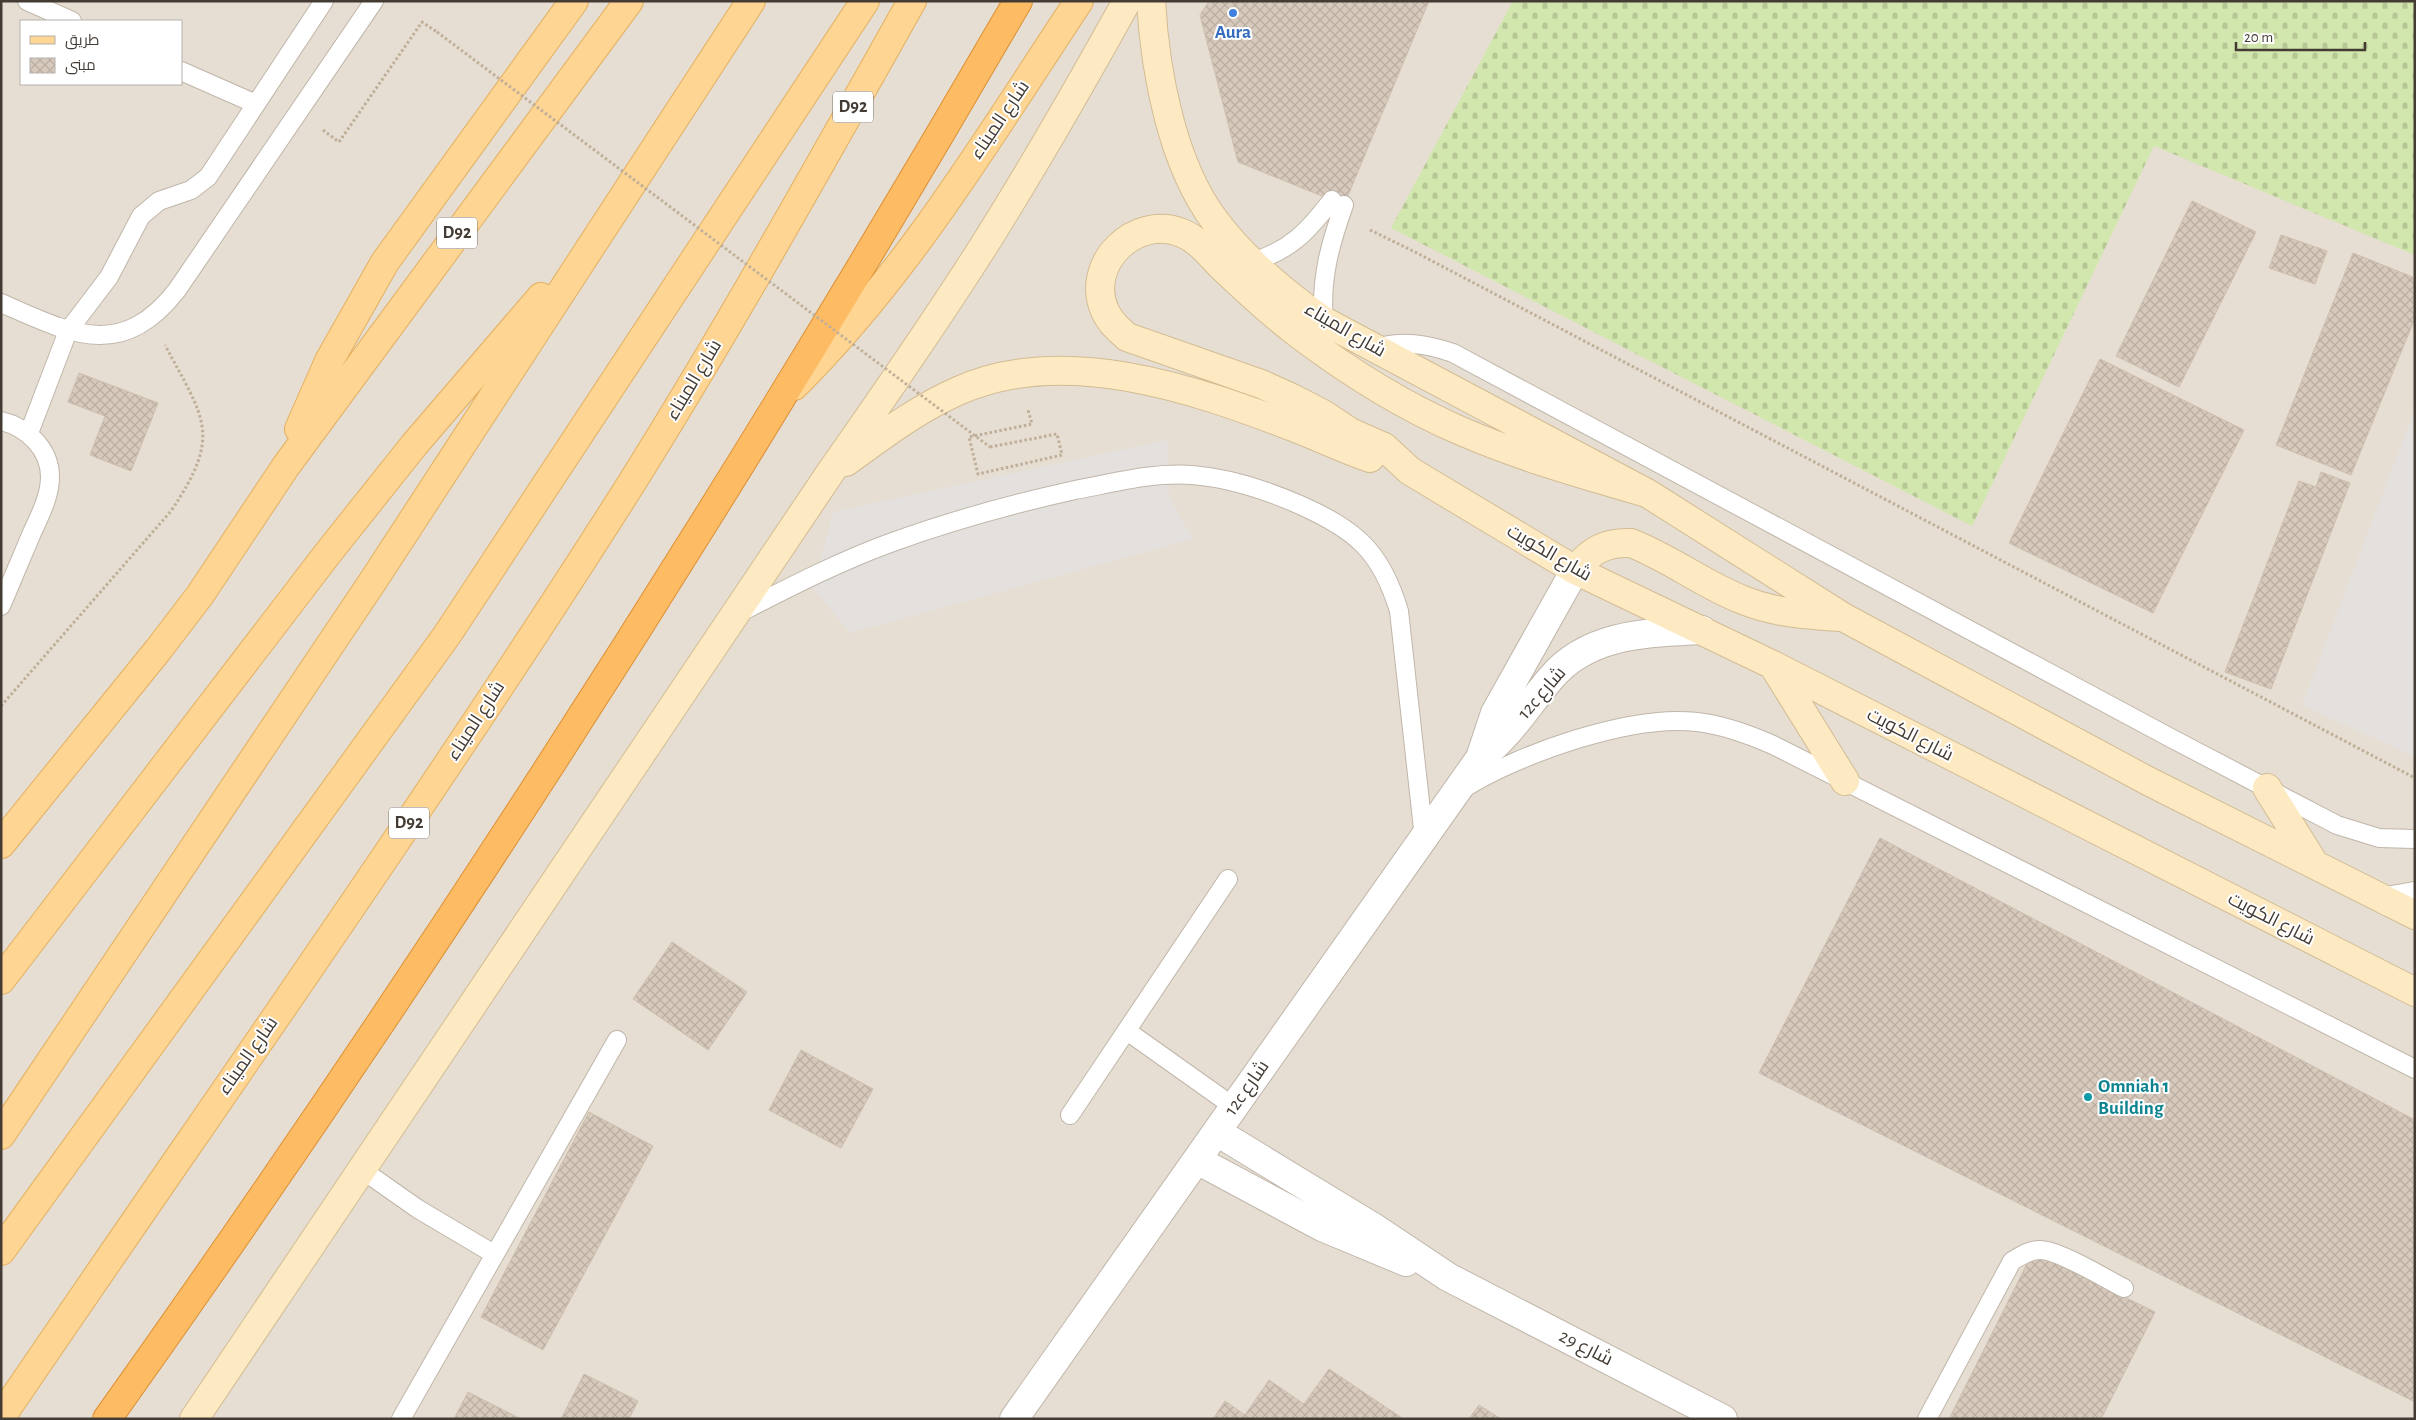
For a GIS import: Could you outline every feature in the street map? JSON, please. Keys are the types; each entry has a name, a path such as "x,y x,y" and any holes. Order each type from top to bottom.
{"highway":[{"path":"107,1419 339,1087 480,876 638,630 784,396 1018,1"}],"main road":[{"path":"286,466 306,413 329,361 385,262 574,1"},
{"name":"D92","path":"1,844 200,595 286,466 629,1"},
{"path":"1,1135 373,581 595,238 752,1"},
{"path":"1,1251 447,635 865,1"},
{"name":"شارع الميناء","path":"1,1417 421,805 600,532 699,373 912,1"},
{"name":"شارع الميناء","path":"784,396 857,320 906,258 944,205 1079,1"},
{"path":"194,1419 983,247 1066,110 1127,1"},
{"name":"شارع الميناء","path":"1151,1 1160,79 1177,146 1200,198 1215,221 1252,262 1299,304 1324,322 1647,493"},
{"path":"1410,471 1384,448 1350,432 1324,414 1292,398 1261,384 1127,337 1114,326 1105,311 1101,294 1101,277 1107,260 1118,246 1132,236 1148,230 1166,229 1182,233 1197,242 1251,294 1295,331 1342,364 1420,411 1460,431 1546,464 1647,493 1843,617 2148,781 2415,915"},
{"path":"1,980 328,553 414,445 490,355 595,238"},
{"path":"830,473 932,403 988,380 1039,371 1084,371 1184,390 1292,427 1349,451 1410,471"},
{"name":"شارع الكويت","path":"1410,471 1575,570 1773,665 2415,992"},
{"path":"1575,570 1592,551 1604,545 1617,542 1631,543 1744,600 1776,610 1809,616 1843,617"},
{"path":"1773,665 1845,781"},
{"path":"2267,788 2315,865"}],"street":[{"name":"12c شارع","path":"1480,758 1495,713 1575,570"},
{"name":"12c شارع","path":"1014,1419 1480,758 1510,732 1552,677 1580,654 1604,642 1630,635 1702,630"},
{"path":"2386,901 2415,896"},
{"name":"شارع 29","path":"1217,1132 1373,1227 1448,1277 1723,1419"},
{"name":"شارع 29","path":"1197,1160 1322,1227 1364,1246 1448,1277"}],"lane":[{"path":"27,1 70,20"},
{"path":"29,433 68,331 109,277 141,216 160,201 191,190 208,177 324,1"},
{"path":"1,304 68,331 84,335 102,335 119,332 150,318 165,305 177,290 371,2"},
{"path":"182,71 256,104"},
{"path":"1252,262 1270,257 1288,247 1338,207"},
{"path":"1324,322 1322,304 1326,266 1338,207"},
{"path":"1375,348 1392,343 1431,345 1453,353 2167,736 2337,825 2379,838 2415,839"},
{"path":"1,421 14,424 29,433 40,445 47,460 50,476 48,492 1,606"},
{"path":"734,616 819,573 889,544 960,519 1033,499 1141,478 1190,475 1232,481 1272,492 1331,519 1351,532 1368,548 1382,568 1392,588 1399,611 1424,838"},
{"path":"1454,795 1476,781 1508,766 1573,741 1607,732 1669,722 1695,722 1722,726 1748,734 1845,781 2415,1069"},
{"path":"1070,1115 1228,879"},
{"path":"1127,1031 1234,1107"},
{"path":"400,1419 617,1040"},
{"path":"362,1169 418,1209 494,1254"},
{"path":"1927,1419 2012,1261 2025,1253 2041,1250 2056,1254 2124,1288"}],"path":[{"path":"339,142 422,22 437,32 990,448 1057,434 1062,455 978,474 969,438 1032,424 1020,373"},
{"path":"1338,207 1415,252 2415,778"},
{"path":"1,706 171,511 199,460 204,442 204,425 198,408 150,318"}],"shaded area":[{"path":"1,1 2415,1 2415,1419 1,1419"},
{"path":"2415,409 2415,757 2302,705"},
{"path":"1167,440 1169,497 1193,539 850,633 813,588 833,512"}],"green space":[{"path":"1513,1 2415,1 2415,255 2154,146 1972,526 1391,228"}],"building":[{"path":"1209,1 1429,1 1344,205 1238,162 1200,15"},
{"path":"2192,201 2256,232 2179,387 2116,356"},
{"path":"2281,235 2327,251 2315,284 2269,268"},
{"path":"2353,253 2415,278 2415,318 2351,475 2276,445"},
{"path":"2100,359 2244,430 2153,613 2009,543"},
{"path":"79,373 158,403 131,471 90,455 105,416 68,402"},
{"path":"2321,472 2350,483 2271,689 2225,672 2299,481 2316,487"},
{"name":"Omniah 1 Building","path":"1880,838 2415,1120 2415,1402 1759,1073"},
{"path":"672,942 747,992 708,1050 633,999"},
{"path":"801,1050 873,1089 841,1148 769,1110"},
{"path":"589,1112 653,1146 543,1350 481,1317"},
{"path":"2033,1252 2155,1312 2101,1419 1949,1419"},
{"path":"1329,1369 1402,1418 1213,1419 1225,1401 1245,1415 1269,1380 1304,1404"},
{"path":"584,1374 638,1401 629,1419 561,1419"},
{"path":"468,1392 521,1419 454,1419"},
{"path":"1479,1405 1501,1419 1469,1419"}],"place":[{"name":"Aura","path":"1233,13"},
{"name":"Omniah 1 Building","path":"2088,1097"}]}
